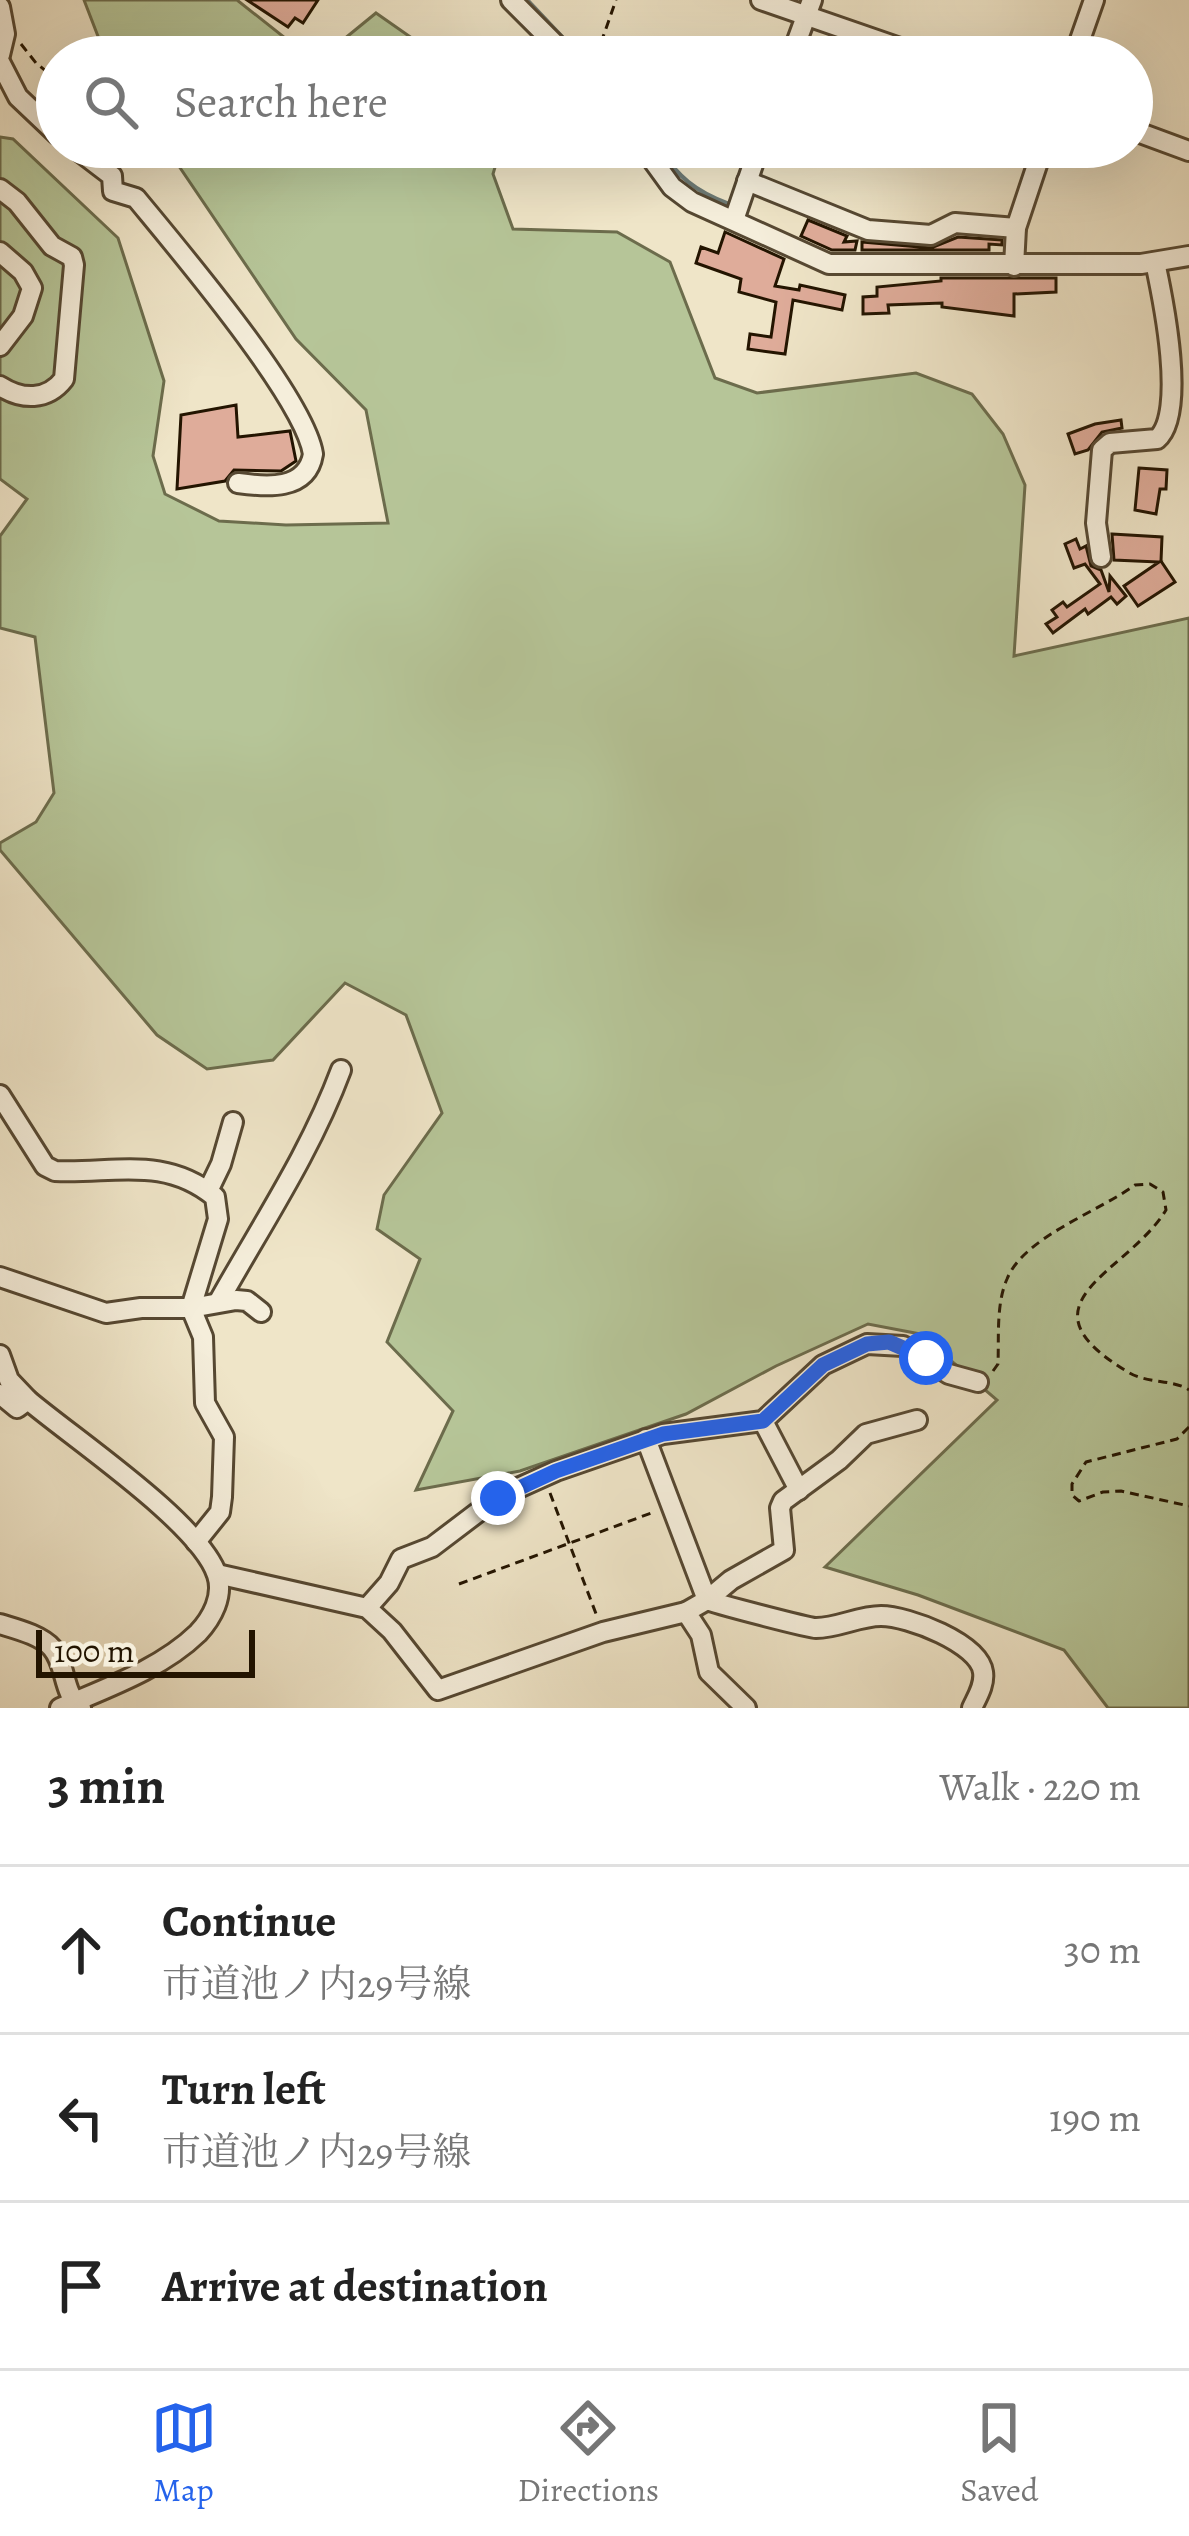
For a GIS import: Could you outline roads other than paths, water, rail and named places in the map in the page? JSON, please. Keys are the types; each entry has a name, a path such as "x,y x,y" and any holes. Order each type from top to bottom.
{"street":[{"path":"511,0 547,36"},
{"path":"761,0 809,8 876,36"},
{"path":"1081,36 1094,0"},
{"path":"0,7 5,34 0,58 18,97 36,118"},
{"path":"1153,138 1189,151"},
{"path":"102,168 112,176 113,190 136,197 265,365 299,417 314,454 306,472 276,488 238,482"},
{"path":"658,168 672,187 692,202 829,264 1014,266 1155,262 1189,256"},
{"path":"734,220 752,168"},
{"path":"1014,266 1016,228 1035,168"},
{"path":"747,181 868,230 931,235 955,223 1016,228"},
{"path":"0,189 17,202 52,246 72,257 74,265 64,379 59,386 31,397 0,386"},
{"path":"0,252 23,272 32,288 23,316 0,346"},
{"path":"1101,557 1096,524 1102,450 1110,443 1157,440 1169,422 1170,333 1155,262"},
{"path":"219,1301 279,1204 341,1070"},
{"path":"0,1095 45,1166 55,1171 150,1168 215,1197 218,1219 191,1308 203,1337 203,1394 224,1437 220,1512 196,1542"},
{"path":"208,1191 233,1122"},
{"path":"0,1277 106,1313 140,1307 191,1308 219,1301 248,1301 261,1312"},
{"path":"367,1608 389,1583 401,1558 432,1547 498,1498 646,1439 763,1421 823,1365 867,1344 903,1346 949,1374 978,1382"},
{"path":"0,1355 9,1380 28,1400 167,1512 196,1542 217,1574 218,1601 201,1630 148,1668 72,1706 54,1649 0,1624"},
{"path":"0,1394 17,1408 28,1400"},
{"path":"217,1574 367,1608 392,1631 442,1699 603,1632 686,1612 707,1600 731,1580 784,1550 780,1504 866,1435 917,1420"},
{"path":"763,1421 799,1490"},
{"path":"646,1439 707,1600 811,1629 880,1616 932,1630 964,1645 980,1660 983,1683 972,1708"},
{"path":"686,1612 701,1635 709,1672 746,1708"}],"waterway":[{"path":"527,0 561,36"},
{"path":"674,168 706,194 729,204"}]}
